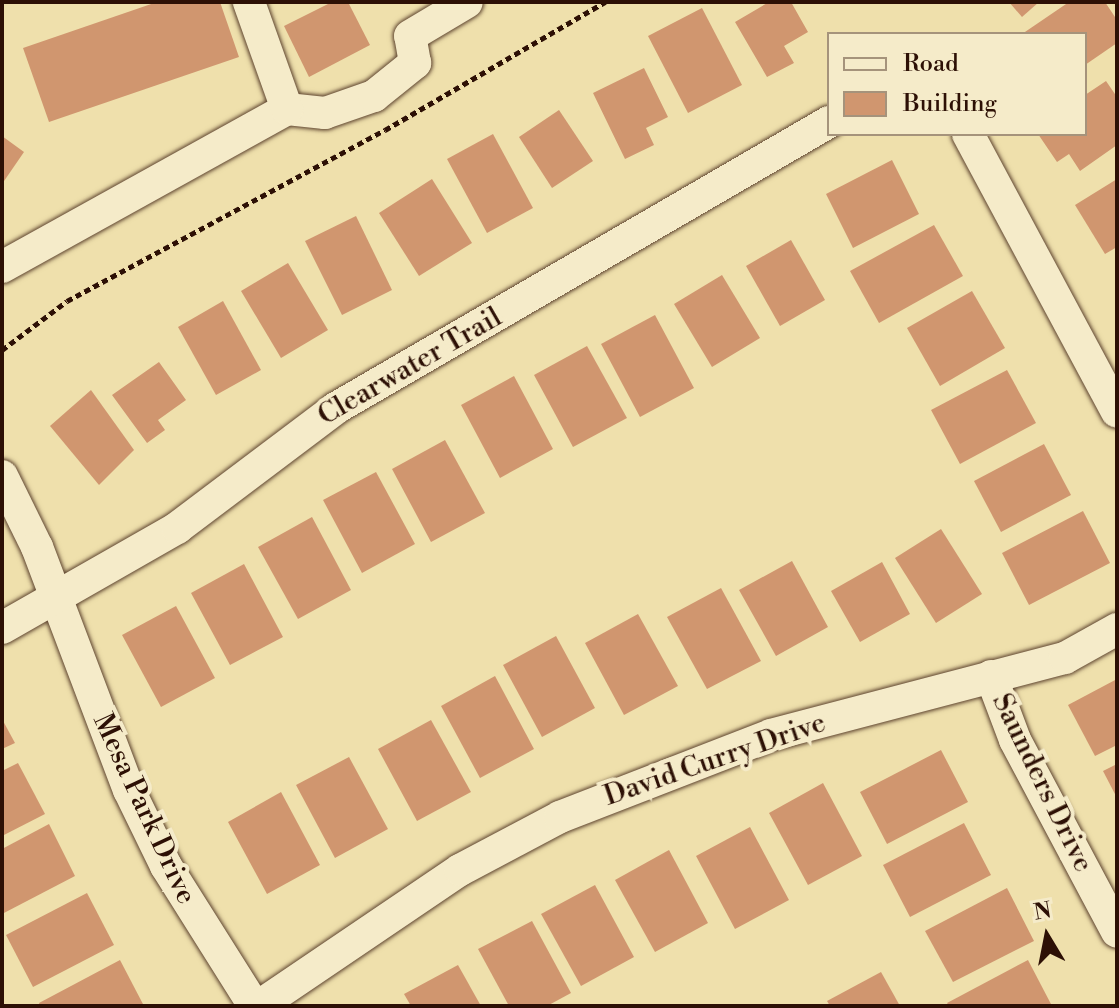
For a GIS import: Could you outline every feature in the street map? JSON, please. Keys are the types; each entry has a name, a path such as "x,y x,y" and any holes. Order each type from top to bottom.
{"street":[{"path":"249,2 287,109"},
{"path":"2,267 287,109 325,113 374,96 415,63 410,36 467,2"},
{"name":"Clearwater Trail","path":"2,628 55,602 177,528 336,408 827,123"},
{"path":"969,136 1117,412"},
{"name":"Mesa Park Drive","path":"2,476 166,866 256,1006"},
{"name":"David Curry Drive","path":"256,1006 460,870 560,817 771,735 1065,658 1117,629"},
{"name":"Saunders Drive","path":"991,676 1015,740 1117,932"}],"path":[{"path":"2,350 67,301 385,130 605,2"}],"building":[{"path":"157,2 220,2 239,57 49,122 23,48"},
{"path":"332,2 348,2 370,45 309,77 284,26"},
{"path":"769,2 791,2 808,32 784,46 794,63 767,77 735,22"},
{"path":"1009,2 1039,2 1022,17"},
{"path":"1069,2 1105,2 1117,20 1117,43 1087,64 1087,32 1025,32"},
{"path":"702,8 742,85 688,113 648,36"},
{"path":"644,68 668,117 646,128 654,145 625,159 593,93"},
{"path":"1106,81 1117,97 1117,145 1080,171 1069,154 1057,162 1039,136 1087,136 1087,94"},
{"path":"559,110 593,161 552,188 519,137"},
{"path":"493,134 533,208 487,233 447,159"},
{"path":"2,136 24,152 2,184"},
{"path":"892,160 919,214 853,248 826,194"},
{"path":"432,179 472,243 419,276 379,213"},
{"path":"1117,179 1117,247 1105,254 1075,205"},
{"path":"356,216 392,290 342,315 305,241"},
{"path":"934,225 963,276 879,323 850,271"},
{"path":"791,240 825,300 780,326 746,266"},
{"path":"288,263 328,330 281,358 241,291"},
{"path":"722,275 760,338 712,367 674,304"},
{"path":"972,291 1005,348 940,386 907,328"},
{"path":"223,301 261,370 216,395 178,327"},
{"path":"655,315 694,388 640,417 601,344"},
{"path":"587,346 627,418 573,447 534,375"},
{"path":"159,362 186,400 158,420 165,430 147,443 112,395"},
{"path":"1007,370 1036,423 960,464 931,410"},
{"path":"514,376 553,449 500,478 461,405"},
{"path":"91,390 134,450 99,485 50,426"},
{"path":"445,440 485,513 431,542 392,469"},
{"path":"1044,444 1071,495 1001,532 974,481"},
{"path":"376,472 415,544 362,573 323,500"},
{"path":"1083,511 1110,563 1029,605 1002,553"},
{"path":"312,517 351,590 298,619 258,547"},
{"path":"941,529 982,594 936,623 895,558"},
{"path":"792,561 828,627 776,656 739,590"},
{"path":"882,562 910,614 860,642 831,591"},
{"path":"244,564 283,637 230,665 191,593"},
{"path":"721,588 761,661 707,689 667,617"},
{"path":"176,606 215,678 161,707 122,635"},
{"path":"638,614 678,686 624,715 585,643"},
{"path":"556,636 595,708 542,737 503,665"},
{"path":"495,676 534,749 480,778 441,706"},
{"path":"1117,679 1117,745 1095,756 1068,705"},
{"path":"2,719 15,743 2,749"},
{"path":"431,720 471,792 417,821 378,749"},
{"path":"941,750 968,802 887,844 860,792"},
{"path":"349,757 388,829 335,858 296,785"},
{"path":"18,763 45,814 2,836 2,771"},
{"path":"1117,764 1117,798 1103,771"},
{"path":"823,783 862,856 808,885 769,813"},
{"path":"281,792 320,865 267,894 228,822"},
{"path":"964,823 991,875 910,917 883,865"},
{"path":"49,824 75,876 2,914 2,849"},
{"path":"750,827 789,900 735,929 696,856"},
{"path":"669,850 708,923 655,952 615,880"},
{"path":"595,885 634,957 581,986 541,914"},
{"path":"1007,888 1034,941 953,982 925,931"},
{"path":"87,893 114,945 33,987 6,935"},
{"path":"532,921 571,993 547,1006 509,1006 478,949"},
{"path":"120,960 144,1006 40,1006 39,1003"},
{"path":"1028,960 1052,1006 949,1006 947,1003"},
{"path":"458,965 481,1006 411,1006 404,994"},
{"path":"881,972 900,1006 830,1006 827,1001"}]}
